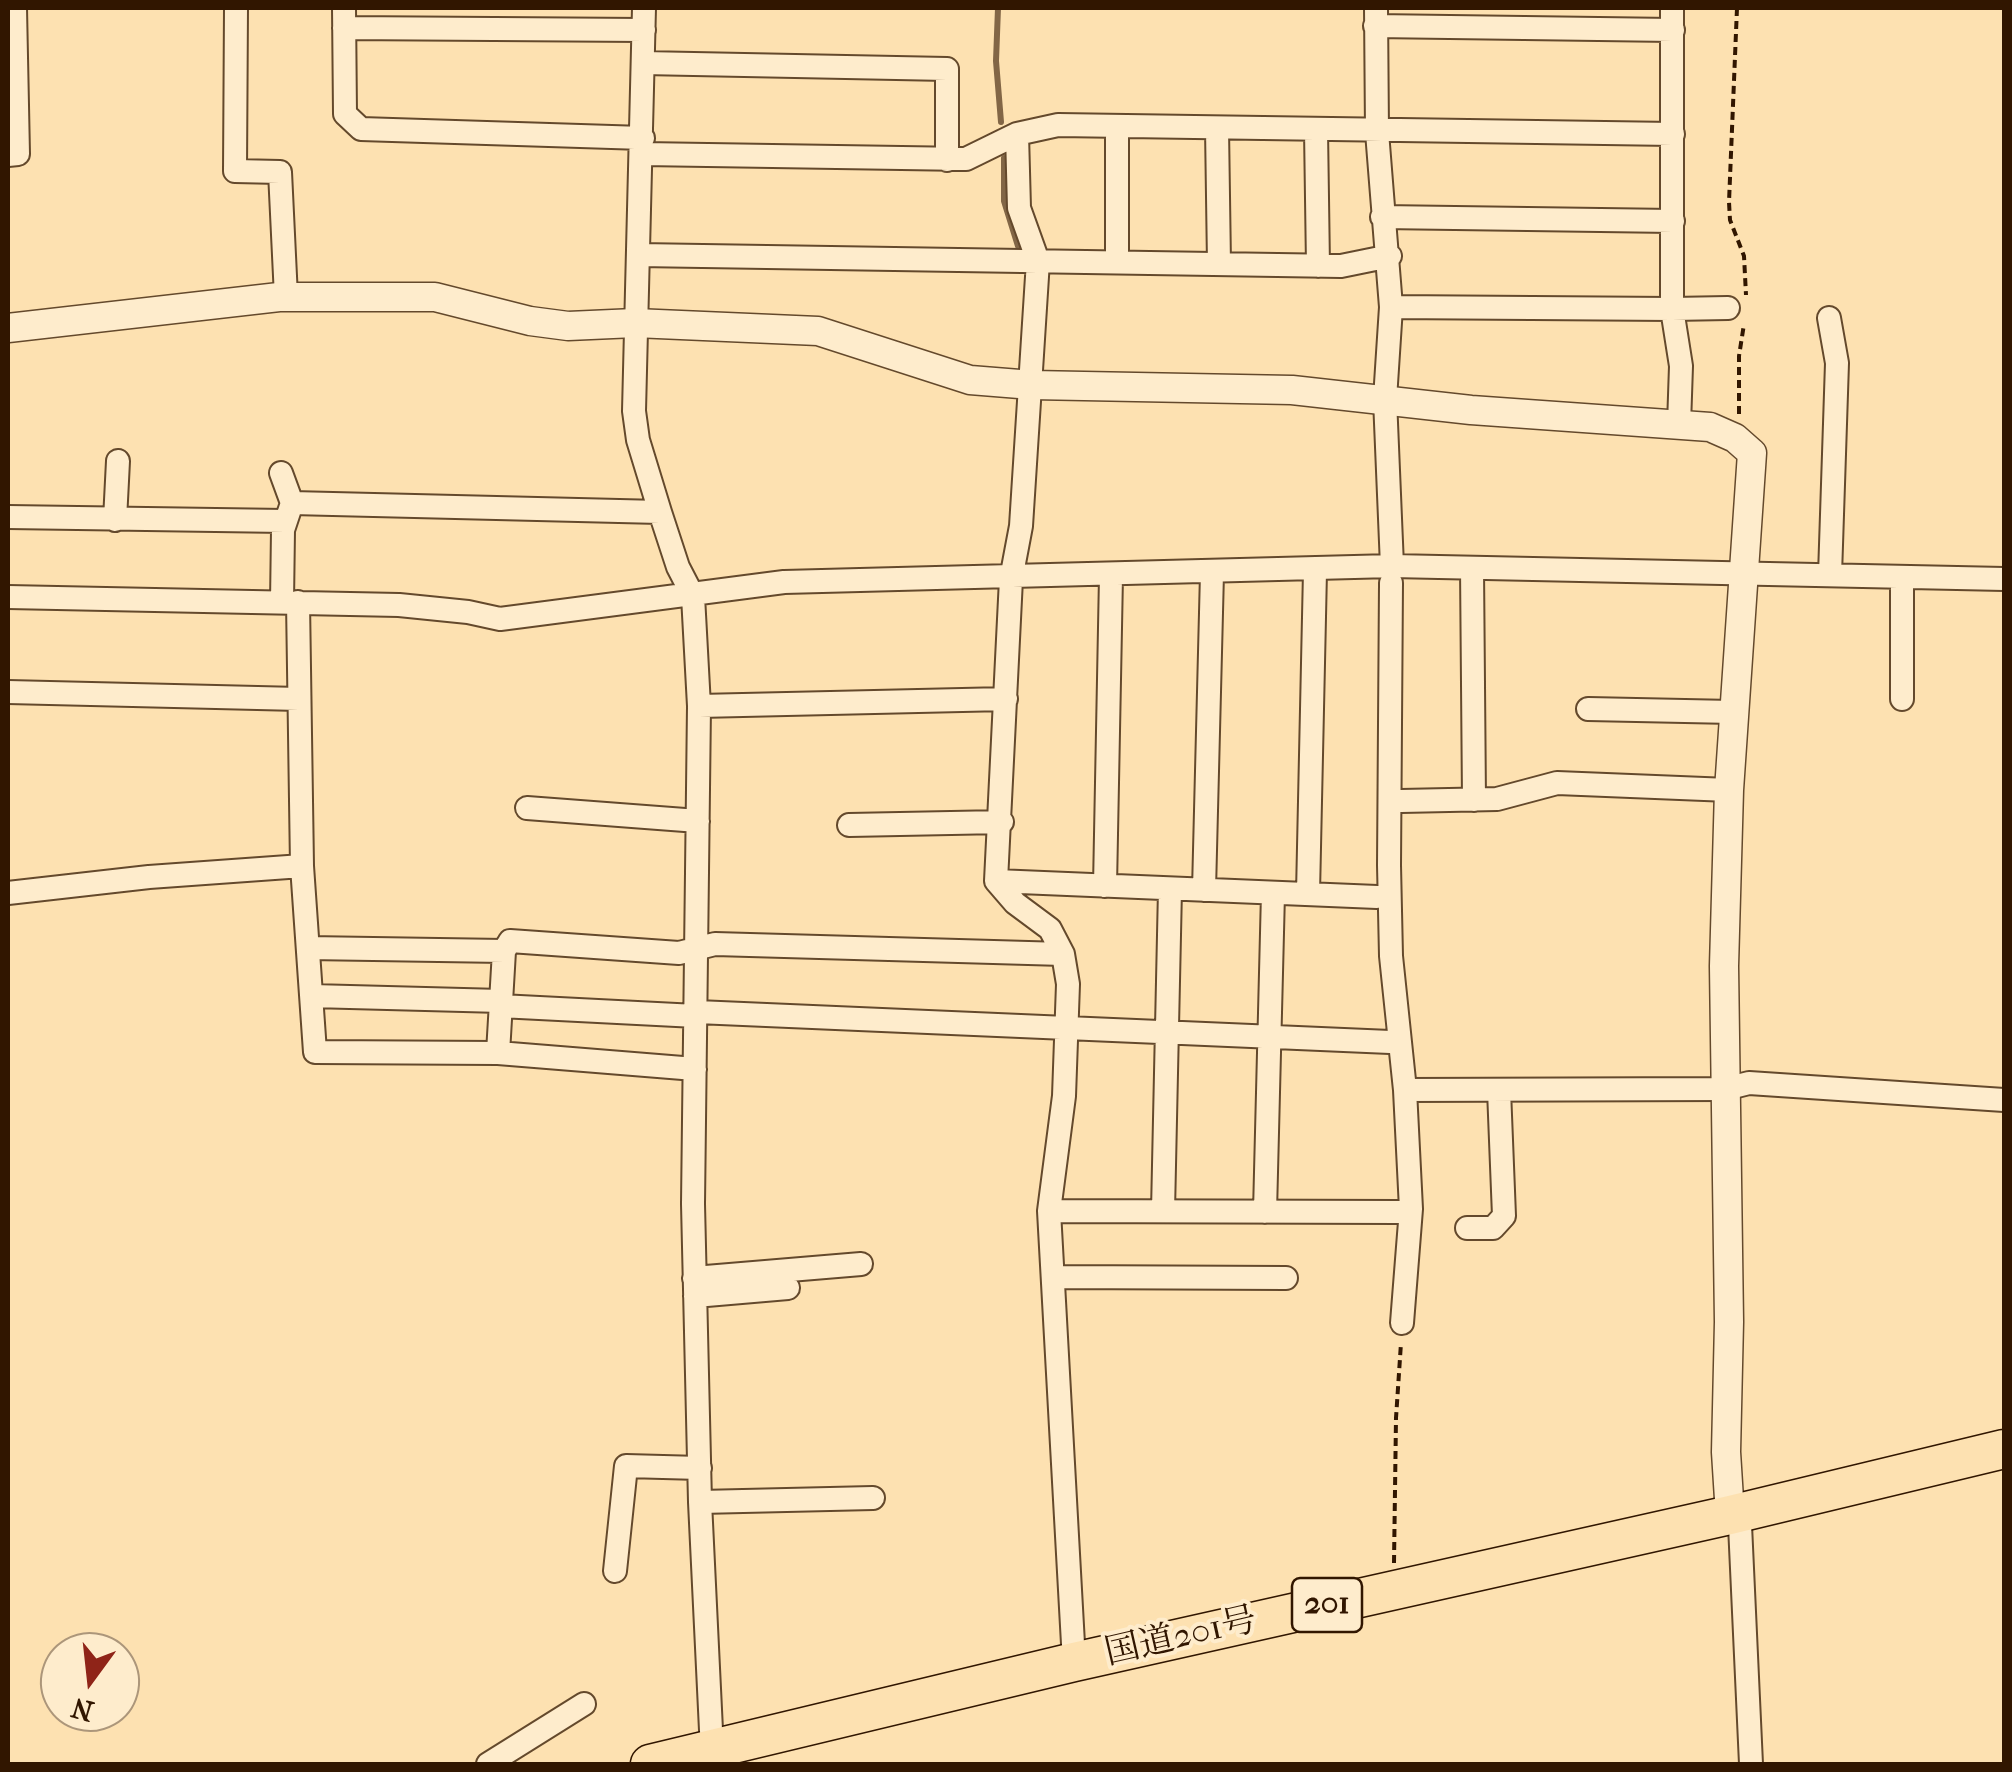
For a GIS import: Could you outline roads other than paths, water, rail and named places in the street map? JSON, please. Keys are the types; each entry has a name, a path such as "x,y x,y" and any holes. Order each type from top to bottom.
{"highway":[{"name":"国道201号","path":"650,1764 1074,1662 1730,1516 2004,1449"}],"street":[{"path":"236,8 235,171 280,172 286,297"},
{"path":"8,155 18,154 12,106 13,12"},
{"path":"1402,1323 1411,1209 1405,1090 1392,974 1388,865 1392,574 1385,400 1391,307 1390,256 1382,218 1377,132 1375,17 1673,18 1672,309 1681,366 1679,424"},
{"path":"712,1751 695,1287 700,706 693,596 678,567 660,512 638,440 634,412 635,323 639,254 642,146 644,19 344,18 345,114 361,128 642,146 947,160 966,159 1017,134 1058,126 1673,134"},
{"path":"643,64 947,69 947,160"},
{"path":"1117,262 1118,126"},
{"path":"1217,128 1218,264"},
{"path":"1316,130 1318,266"},
{"path":"1017,134 1019,208 1038,262 1021,526 1010,578 1002,822 996,882 1015,903 1050,929 1063,954 1068,984 1064,1096 1050,1211 1074,1662"},
{"path":"1382,218 1674,221"},
{"path":"639,254 1318,266 1342,266 1390,256"},
{"path":"8,328 286,297 436,297 530,321 568,326 635,323 818,331 970,380 1032,385 1292,390 1471,410 1710,427 1735,438 1752,454 1729,790 1724,966 1729,1322 1726,1452 1730,1516 1740,1525 1752,1764"},
{"path":"1391,307 1728,308"},
{"path":"1829,318 1836,362 1830,575"},
{"path":"116,520 118,461"},
{"path":"281,473 288,512 290,602 299,698 302,866 316,1052 498,1053 695,1069"},
{"path":"8,518 116,520 288,512 660,512"},
{"path":"1472,568 1474,800"},
{"path":"8,597 400,605 500,619 784,582 1314,571 1392,574 1472,568 2004,579"},
{"path":"1308,893 1314,571"},
{"path":"1204,890 1212,573"},
{"path":"1104,886 1110,576"},
{"path":"1902,576 1902,699"},
{"path":"8,692 299,698"},
{"path":"700,706 1006,699"},
{"path":"1588,708 1734,712"},
{"path":"1401,800 1497,799 1556,782 1729,790"},
{"path":"527,808 698,821"},
{"path":"849,825 1002,822"},
{"path":"8,893 148,876 302,866"},
{"path":"996,882 1377,897"},
{"path":"1163,1211 1170,889"},
{"path":"1265,1212 1272,893"},
{"path":"498,1053 504,951 510,942 678,952 716,944 1063,954"},
{"path":"308,948 504,951"},
{"path":"312,996 1390,1042"},
{"path":"1405,1090 1726,1089 1749,1083 2004,1100"},
{"path":"1467,1228 1493,1228 1504,1216 1499,1090"},
{"path":"1050,1211 1399,1212"},
{"path":"695,1287 861,1264"},
{"path":"1054,1276 1286,1278"},
{"path":"695,1287 788,1288"},
{"path":"615,1571 626,1466 700,1468"},
{"path":"700,1502 872,1498"},
{"path":"488,1764 584,1704"}],"waterway":[{"path":"998,8 996,61 1001,122"},
{"path":"1004,158 1004,201 1018,246"}]}
